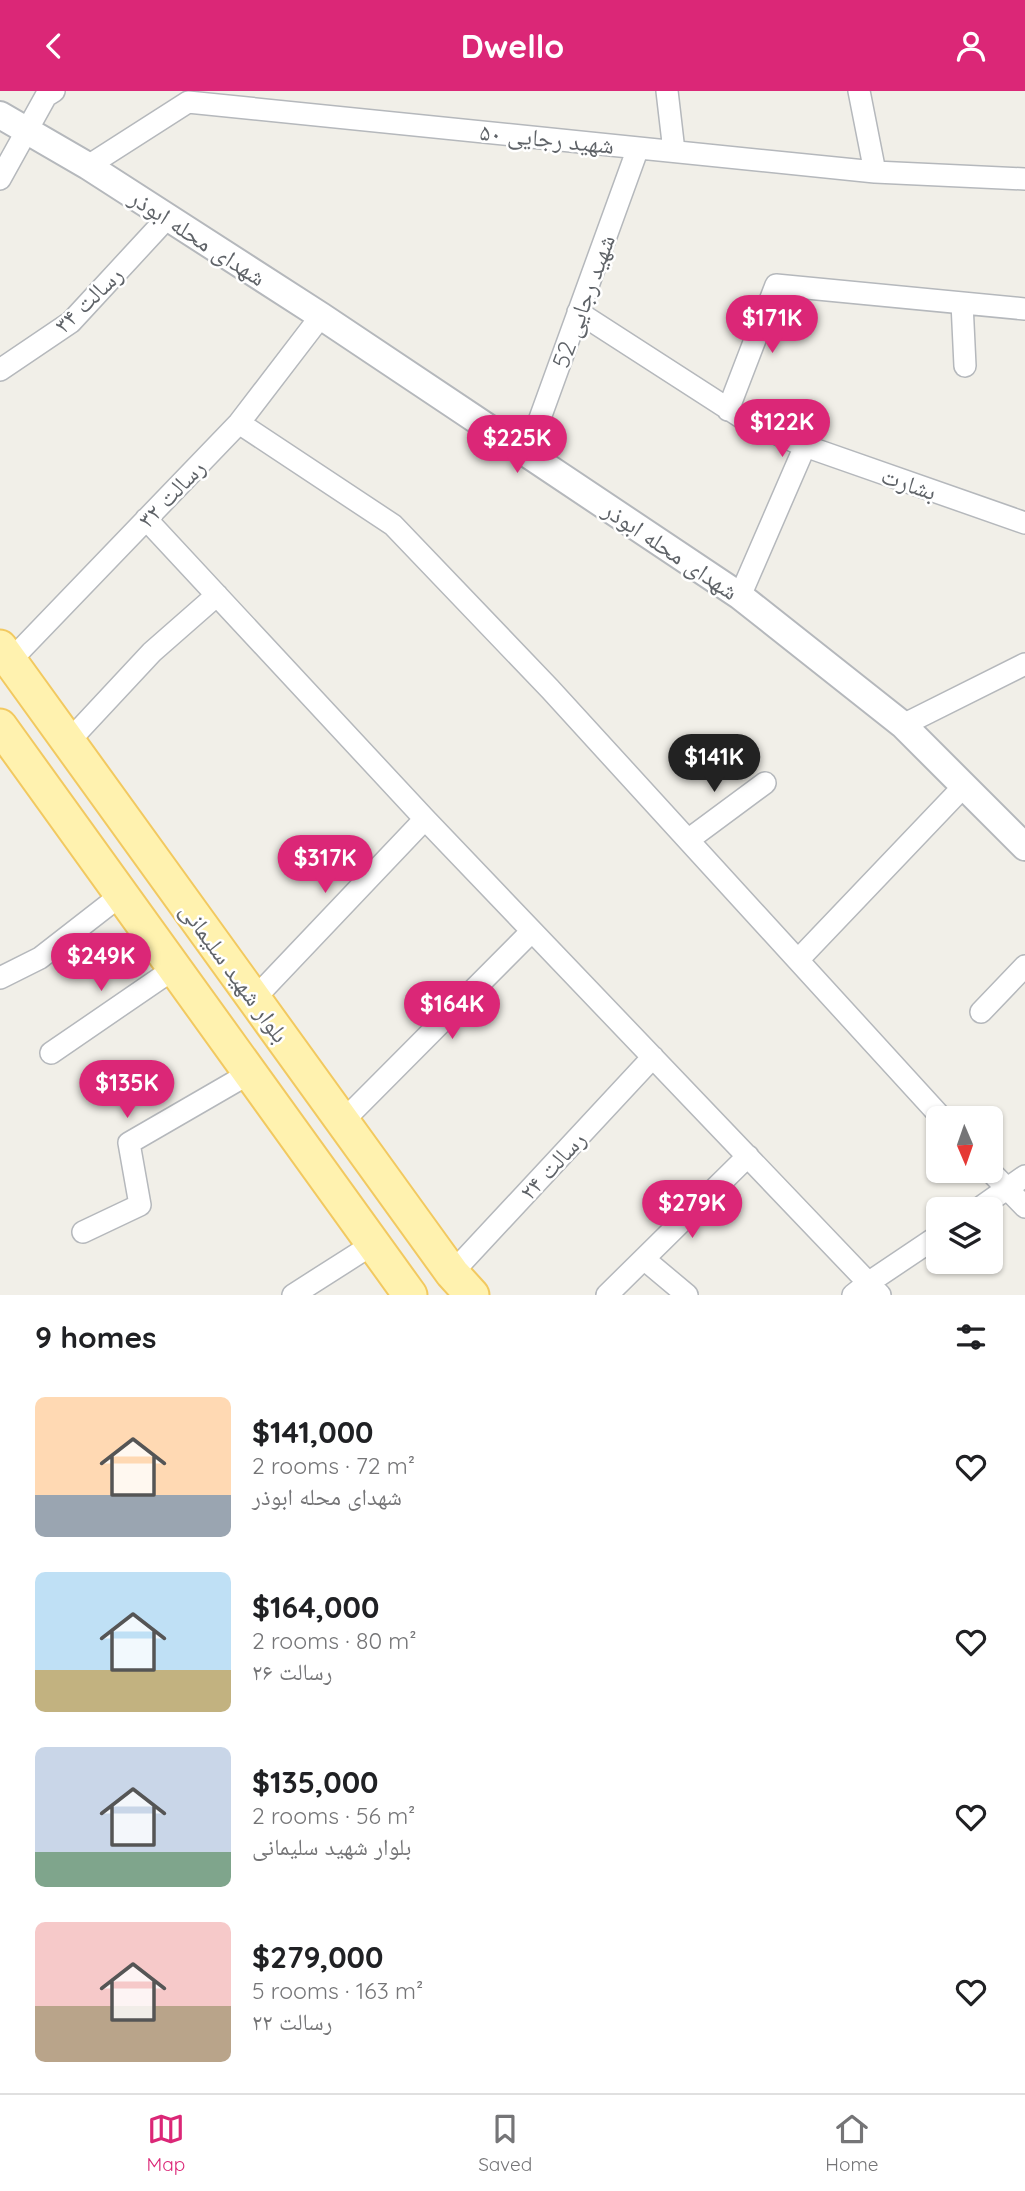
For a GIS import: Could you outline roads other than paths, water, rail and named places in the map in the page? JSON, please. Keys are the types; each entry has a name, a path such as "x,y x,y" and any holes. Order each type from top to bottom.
{"main road":[{"name":"بلوار شهید سلیمانی","path":"5,654 462,1284"},
{"name":"بلوار شهید سلیمانی","path":"0,726 410,1295"}],"street":[{"path":"0,179 25,130 46,96 54,91"},
{"path":"667,91 674,151"},
{"path":"859,91 875,172"},
{"name":"شهید رجایی ۵۰","path":"88,166 188,102 875,172 1025,179"},
{"name":"شهدای محله ابوذر","path":"0,115 88,166 321,316 740,596 903,725 1025,847"},
{"name":"شهید رجایی 52","path":"527,454 638,148"},
{"name":"رسالت ۳۴","path":"0,370 71,322 168,217"},
{"path":"728,410 776,285 1025,309"},
{"path":"962,303 965,366"},
{"name":"بشارت","path":"578,313 747,421 805,446 1025,523"},
{"name":"رسالت ۳۲","path":"5,654 146,519 239,423 321,316"},
{"path":"239,423 393,525 550,689 931,1106"},
{"path":"740,596 805,446"},
{"path":"146,519 425,820 748,1156 867,1291 926,1245"},
{"path":"69,741 152,652 217,596"},
{"path":"903,725 1025,664"},
{"path":"688,840 765,783"},
{"path":"798,960 964,786"},
{"path":"254,999 425,820"},
{"path":"0,978 40,958 121,895"},
{"path":"342,1121 532,931"},
{"path":"981,1012 1025,966"},
{"path":"51,1052 175,968"},
{"name":"رسالت ۲۴","path":"462,1284 653,1056"},
{"path":"83,1232 140,1205 129,1143 250,1073"},
{"path":"607,1295 748,1156"},
{"path":"996,1197 1025,1176"},
{"path":"1001,1183 1025,1207"},
{"path":"293,1295 373,1244"},
{"path":"644,1259 687,1295"}]}
